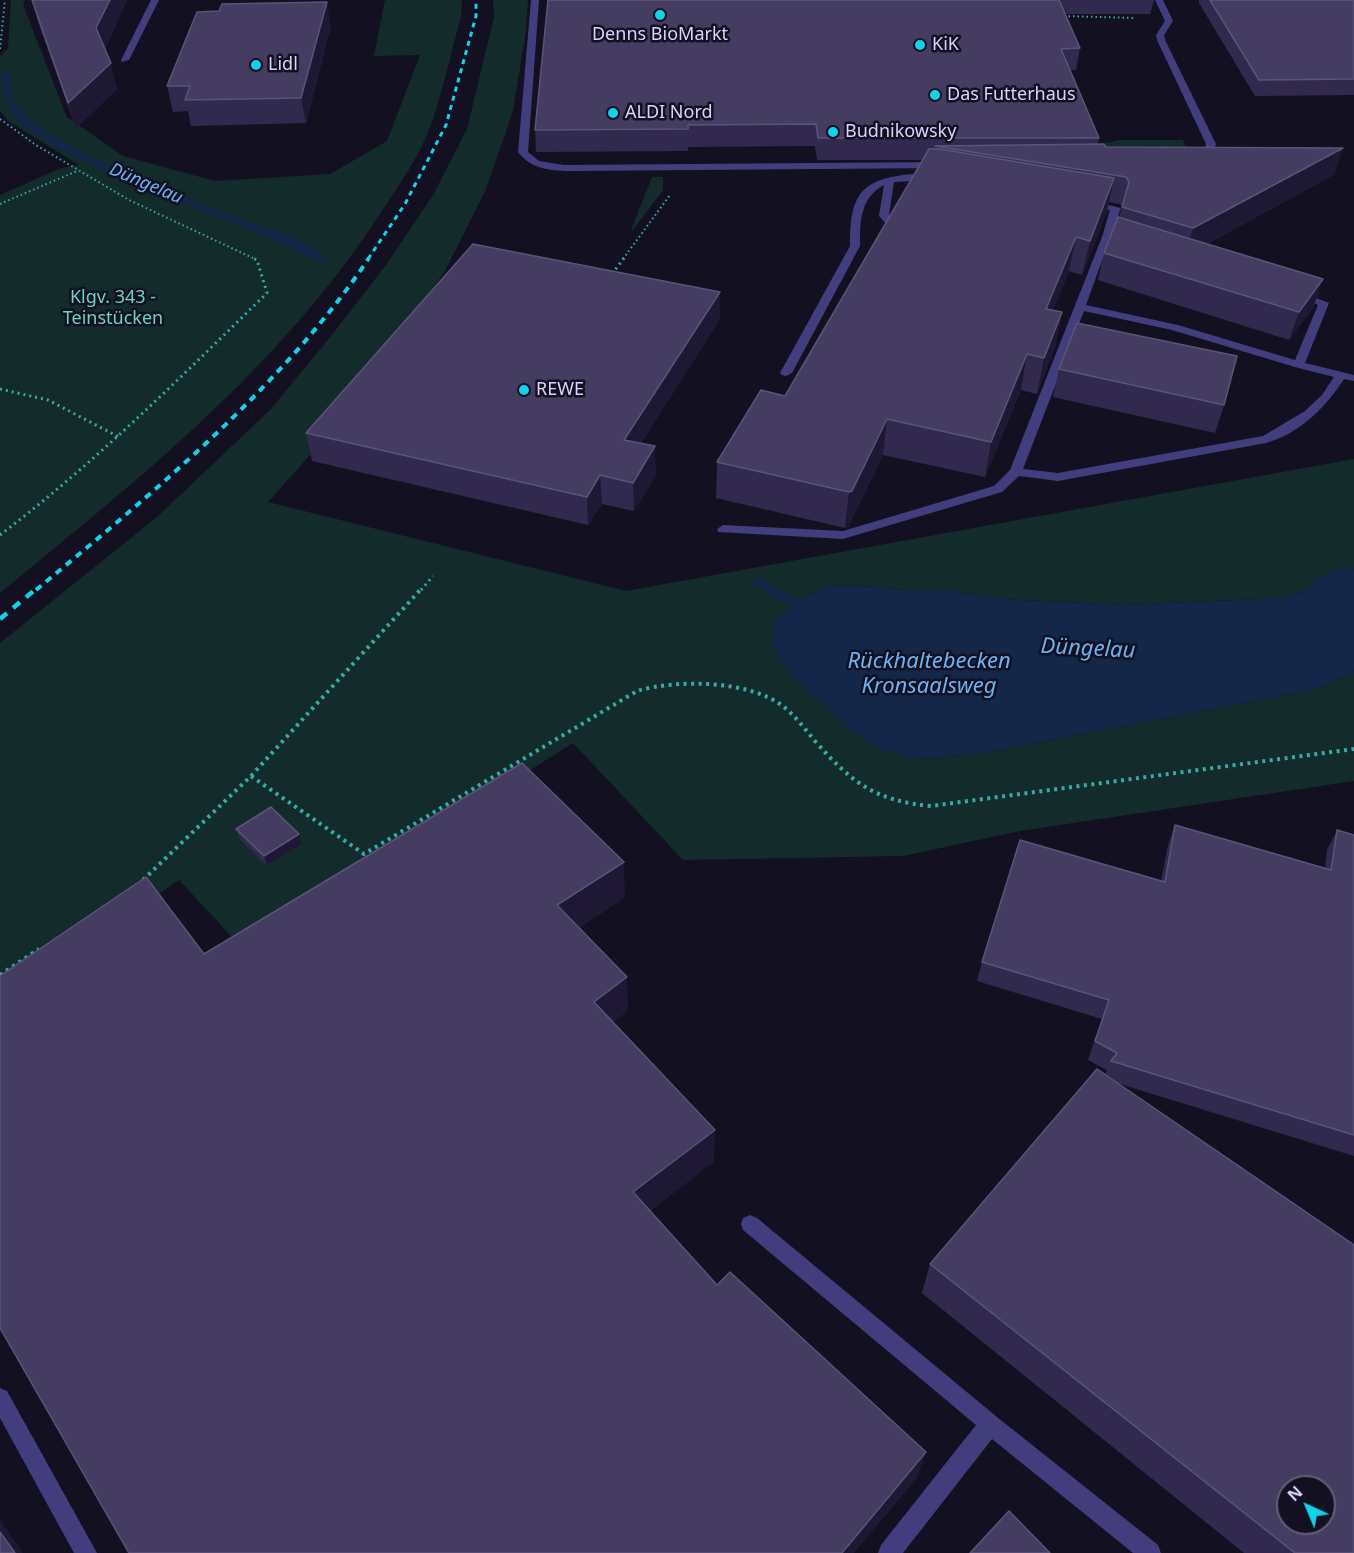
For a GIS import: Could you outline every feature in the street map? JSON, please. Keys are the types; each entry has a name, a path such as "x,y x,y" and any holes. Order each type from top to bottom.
{"lane":[{"path":"125,60 154,0"},
{"path":"535,0 523,152 526,158 538,164 592,168 947,165"},
{"path":"1159,0 1169,21 1160,35 1161,40 1211,144 1208,154 1185,165"},
{"path":"786,373 855,246 854,226 864,194 880,182 890,178 947,179"},
{"path":"890,178 884,216 891,223"},
{"path":"723,529 843,535 998,489 1016,472 1078,307 1113,239 1116,208 1071,200"},
{"path":"1290,292 1324,303 1299,364"},
{"path":"1078,307 1174,327 1354,378"},
{"path":"1016,472 1058,477 1266,440 1289,429 1314,412 1329,395 1341,375"},
{"path":"750,1224 990,1424 1150,1553"},
{"path":"0,1398 86,1553"},
{"path":"889,1553 990,1424"}],"path":[{"path":"0,49 5,0"},
{"path":"1054,16 1132,16 1135,21"},
{"path":"0,119 76,171 129,200 257,260 267,293 119,437 46,500 0,535"},
{"path":"608,279 691,166"},
{"path":"0,204 76,171"},
{"path":"0,389 48,400 119,437"},
{"path":"143,881 251,776 433,576"},
{"path":"251,776 364,854 637,691 655,685 675,683 754,691 775,701 789,711 850,780 889,802 911,806 931,806 1354,749"},
{"path":"0,975 48,944"}],"green space":[{"name":"Klgv. 343 - Teinstücken","path":"11,0 25,0 23,5 67,117 123,156 215,181 330,174 387,141 420,55 374,56 385,0 462,0 461,17 447,72 425,138 399,185 339,272 297,324 204,419 103,508 0,593 0,195 61,168 79,165 8,121 0,111 0,56 8,48"},
{"path":"493,0 528,0 526,31 513,111 486,189 445,271 336,426 268,502 626,591 1354,459 1354,570 1344,567 1319,577 1312,586 1301,593 1282,598 1124,605 1001,599 950,590 918,591 849,585 828,587 809,594 919,759 984,753 1317,689 1349,675 1354,670 1354,781 1020,831 903,856 683,860 573,743 245,951 179,880 0,1001 0,643 157,517 271,409 386,265 433,195 467,129 494,17"},
{"path":"1120,140 1183,140 1186,149 1097,149 1106,143"},
{"path":"652,177 663,177 663,190 631,230"}],"water":[{"name":"Rückhaltebecken Kronsaalsweg","path":"1344,567 1354,570 1354,670 1349,675 1317,689 984,753 919,759 879,749 846,727 788,671 772,644 776,619 809,594 828,587 849,585 918,591 950,590 1001,599 1124,605 1282,598 1301,593 1312,586 1319,577"}],"building":[{"path":"32,0 110,0 96,28 111,63 68,103"},
{"path":"548,0 1059,0 1080,48 1061,49 1099,138 818,138 816,124 688,125 688,129 535,130"},
{"path":"1210,0 1354,0 1354,79 1259,80"},
{"name":"Lidl","path":"327,2 301,98 185,100 190,86 167,86 197,12 219,11 222,4"},
{"path":"1104,144 1106,147 1343,148 1193,228 1122,207 1129,182 1126,177 935,146"},
{"path":"929,149 1114,178 1090,241 1076,237 1046,309 1062,312 1044,358 1027,354 991,442 887,419 852,491 849,492 717,462 761,390 785,396"},
{"path":"1118,217 1323,279 1299,312 1104,253"},
{"name":"REWE","path":"473,244 720,292 624,440 655,446 633,483 600,475 587,497 306,433"},
{"path":"1077,323 1237,356 1224,405 1059,369"},
{"path":"522,763 624,862 557,905 627,977 594,1002 715,1130 633,1192 717,1285 730,1272 926,1452 842,1553 129,1553 0,1328 0,976 146,877 204,954"},
{"path":"271,807 299,834 264,856 236,829"},
{"path":"1175,825 1331,870 1337,830 1354,835 1354,1135 1111,1061 1117,1053 1095,1041 1109,1000 982,962 1020,840 1165,882"},
{"path":"1097,1069 1354,1245 1354,1553 1295,1553 930,1264"},
{"path":"1009,1511 1050,1553 970,1553"},
{"path":"0,1532 15,1553 0,1553"}],"waterway":[{"name":"Düngelau","path":"5,72 8,99 22,118 51,139 134,180 286,240 322,259"},
{"name":"Düngelau","path":"758,581 794,603 813,608"}],"railway":[{"path":"368,259 405,204 446,125 476,16 476,0"},
{"path":"36,590 171,476 257,393 335,305 369,258"},
{"path":"0,619 37,588"}],"place":[{"name":"Denns BioMarkt","path":"660,15"},
{"name":"KiK","path":"920,45"},
{"name":"Lidl","path":"256,65"},
{"name":"Das Futterhaus","path":"935,95"},
{"name":"ALDI Nord","path":"613,113"},
{"name":"Budnikowsky","path":"833,132"},
{"name":"REWE","path":"524,390"}]}
